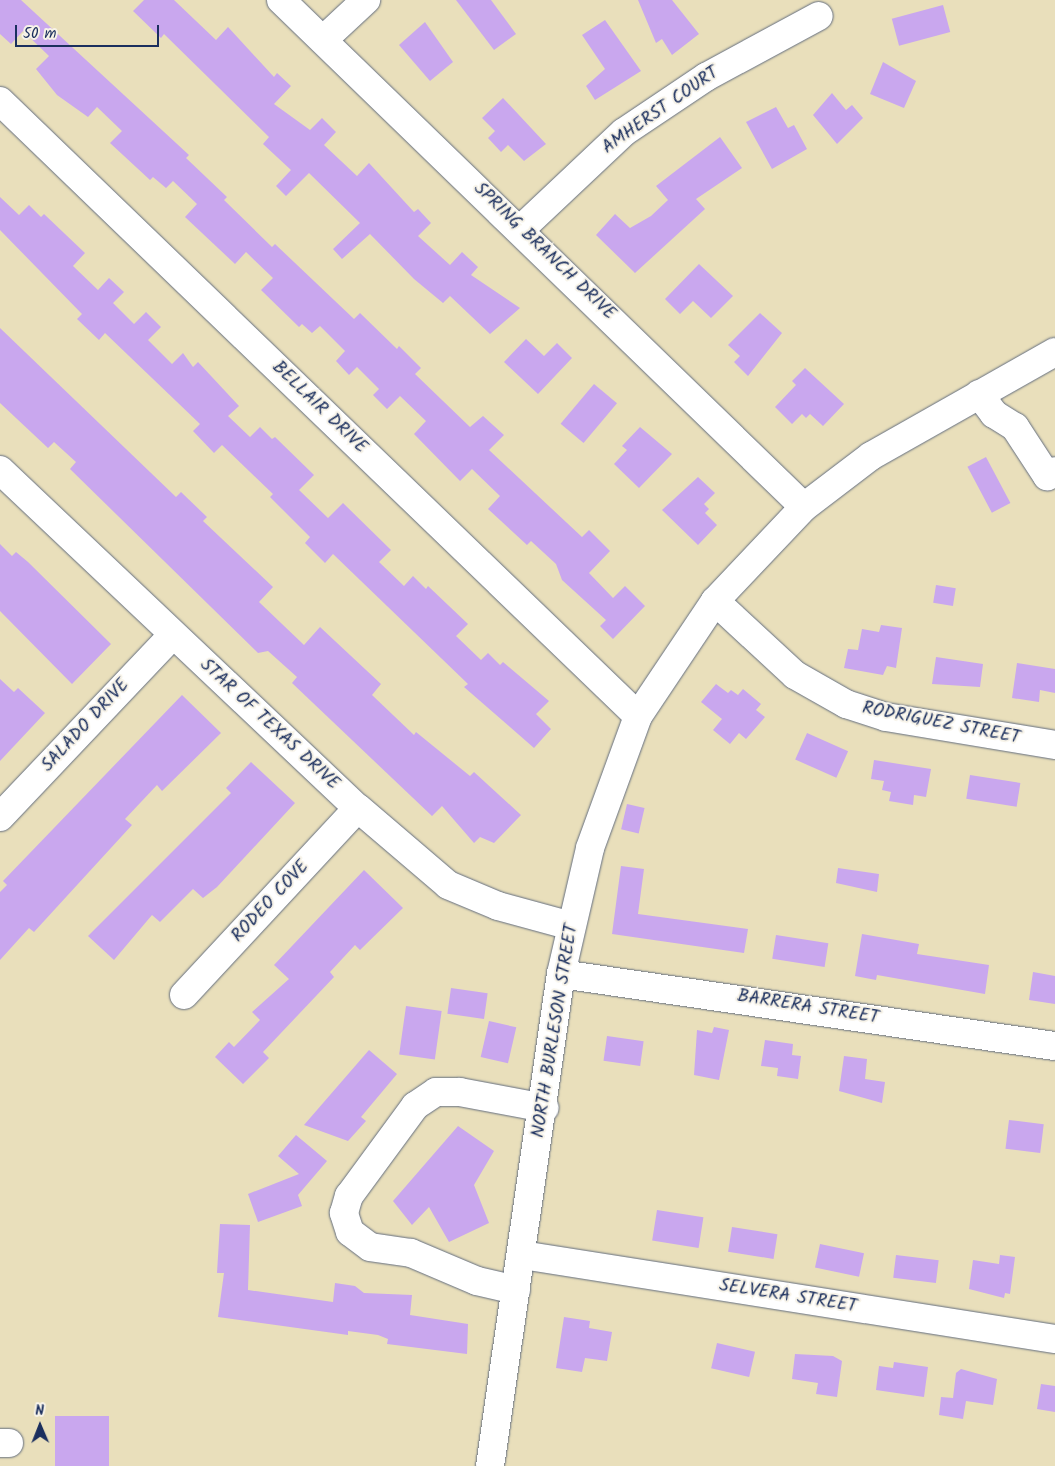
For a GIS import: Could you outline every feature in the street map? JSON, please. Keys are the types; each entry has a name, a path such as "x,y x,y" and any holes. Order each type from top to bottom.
{"street":[{"name":"SPRING BRANCH DRIVE","path":"281,0 521,229 804,507"},
{"path":"323,40 366,0"},
{"name":"AMHERST COURT","path":"521,229 624,132 706,77 819,16"},
{"name":"BELLAIR DRIVE","path":"0,101 638,716"},
{"name":"NORTH BURLESON STREET","path":"490,1466 545,1108 561,974 590,848 638,716 715,601 804,507 871,456 1055,352"},
{"path":"980,394 994,414 1015,427 1047,476 1055,471"},
{"name":"STAR OF TEXAS DRIVE","path":"0,470 358,808 448,885 498,906 571,926"},
{"name":"RODRIGUEZ STREET","path":"715,601 795,675 846,704 886,717 1055,745"},
{"name":"SALADO DRIVE","path":"0,817 173,635"},
{"name":"RODEO COVE","path":"184,995 358,808"},
{"name":"BARRERA STREET","path":"561,974 1055,1046"},
{"path":"516,1290 477,1281 411,1253 370,1246 350,1232 344,1213 349,1196 415,1106 436,1092 460,1092 545,1108"},
{"name":"SELVERA STREET","path":"522,1255 1055,1339"}],"building":[{"path":"0,0 21,0 189,155 186,158 227,197 224,200 272,247 275,244 354,319 360,313 397,349 399,346 421,368 415,374 470,427 483,416 504,435 489,450 582,537 589,530 610,551 589,573 613,598 625,586 645,606 613,639 600,626 606,620 562,580 556,564 531,541 527,545 488,509 500,496 472,469 460,481 414,434 426,421 400,396 387,409 373,395 379,389 357,367 349,375 336,361 345,351 320,326 312,333 302,324 299,327 261,290 273,278 246,252 235,264 185,217 197,204 173,181 166,188 153,177 150,180 110,143 122,131 97,107 88,117 57,95 36,69 49,56 23,31 11,44 0,34"},
{"path":"144,0 174,0 216,40 228,27 274,77 277,73 291,86 274,104 310,130 322,118 336,132 324,145 357,176 369,163 414,212 418,209 431,223 418,236 450,265 462,252 478,267 471,275 520,308 490,334 450,296 443,303 414,279 370,234 342,259 333,249 360,223 309,173 286,196 276,186 291,170 263,144 269,137 164,34 161,38 133,11"},
{"path":"456,0 491,0 516,34 494,50"},
{"path":"638,0 672,0 699,34 672,55 662,39 656,43"},
{"path":"943,5 950,32 899,46 892,19"},
{"path":"605,20 641,71 595,100 586,86 605,69 582,35"},
{"path":"425,22 453,62 430,81 399,45"},
{"path":"883,62 916,81 904,108 870,94"},
{"path":"832,93 846,110 852,105 863,118 837,144 813,115"},
{"path":"503,98 546,144 524,161 508,145 501,152 488,138 495,131 482,118"},
{"path":"776,107 788,128 794,125 807,149 772,169 746,122"},
{"path":"720,137 742,168 696,199 705,209 635,273 596,235 615,214 630,228 651,216 668,200 656,186"},
{"path":"0,197 19,215 29,205 41,217 44,214 85,253 73,266 98,290 109,278 124,292 113,303 134,324 146,312 161,327 148,340 172,364 183,353 193,367 198,362 239,406 228,416 250,437 260,427 272,439 275,437 314,475 299,490 328,518 343,503 391,550 379,562 404,586 413,576 426,589 428,586 468,624 456,636 481,660 488,653 500,665 503,662 549,701 536,714 551,729 534,748 464,687 468,684 333,554 325,563 305,543 310,537 270,497 273,494 222,445 214,453 193,431 200,424 105,333 99,340 77,319 82,314 0,230"},
{"path":"699,264 733,296 711,318 693,301 680,314 665,299"},
{"path":"760,313 782,333 748,376 734,362 740,356 728,345"},
{"path":"0,328 176,497 181,492 207,517 203,521 273,587 259,602 304,645 320,627 381,684 372,695 414,735 416,732 470,776 474,772 521,815 494,843 480,837 474,843 442,806 432,816 292,683 297,677 268,651 258,653 70,469 76,462 54,442 48,448 0,403"},
{"path":"526,339 544,356 557,343 572,358 538,394 504,362"},
{"path":"805,368 844,404 823,426 810,414 806,418 802,414 792,424 775,407 796,385 792,381"},
{"path":"594,384 617,403 584,443 561,424"},
{"path":"640,427 672,454 639,488 614,464 627,450 622,446"},
{"path":"986,457 1010,503 992,513 967,467"},
{"path":"698,477 715,493 704,504 709,509 705,513 717,525 698,545 662,510"},
{"path":"0,544 12,556 16,552 28,562 111,644 72,684 0,611"},
{"path":"936,585 956,588 953,606 933,603"},
{"path":"881,625 902,628 896,668 887,666 883,675 844,668 848,649 858,650 862,629 879,632"},
{"path":"936,657 983,664 980,687 932,684"},
{"path":"1017,663 1055,669 1055,693 1040,690 1039,702 1012,698"},
{"path":"0,679 14,692 18,688 45,713 0,761"},
{"path":"716,684 728,693 731,690 738,695 743,689 761,704 756,710 765,717 746,739 739,733 730,744 713,730 722,719 701,702"},
{"path":"182,695 221,733 162,791 157,785 125,819 132,825 34,932 29,928 0,960 0,892 7,885 3,881"},
{"path":"807,733 848,751 836,778 795,759"},
{"path":"874,760 931,769 926,797 914,795 913,805 889,801 891,792 882,790 884,781 871,779"},
{"path":"251,762 295,803 217,887 203,898 193,889 160,922 152,915 114,960 88,936 231,793 226,788"},
{"path":"970,775 1020,783 1017,807 966,799"},
{"path":"627,804 645,808 639,833 621,829"},
{"path":"621,866 644,869 638,914 748,929 744,953 612,934"},
{"path":"838,868 879,874 877,892 836,883"},
{"path":"364,870 403,908 360,950 355,945 330,972 334,977 263,1052 269,1058 243,1084 215,1057 229,1042 234,1047 260,1020 252,1012 289,979 274,965"},
{"path":"862,934 919,944 917,954 989,965 985,994 877,975 876,980 855,976"},
{"path":"776,935 828,943 825,967 772,959"},
{"path":"1033,972 1055,976 1055,1004 1029,1000"},
{"path":"451,988 488,993 484,1019 447,1014"},
{"path":"406,1006 442,1011 435,1060 399,1055"},
{"path":"489,1021 516,1027 508,1063 481,1057"},
{"path":"714,1027 729,1030 719,1080 694,1075 697,1030 712,1033"},
{"path":"607,1036 644,1041 640,1066 604,1061"},
{"path":"765,1040 793,1044 792,1055 801,1056 798,1079 777,1076 778,1068 761,1066"},
{"path":"369,1050 397,1074 361,1117 366,1121 348,1141 304,1125"},
{"path":"844,1056 867,1059 865,1079 885,1082 882,1103 839,1091"},
{"path":"1009,1120 1044,1124 1040,1153 1005,1149"},
{"path":"458,1126 494,1151 474,1185 489,1223 449,1242 429,1207 412,1225 393,1201"},
{"path":"296,1135 327,1161 298,1195 302,1206 258,1222 248,1194 299,1174 278,1156"},
{"path":"657,1210 703,1217 699,1248 652,1241"},
{"path":"220,1224 250,1225 248,1290 333,1302 335,1283 355,1286 364,1293 412,1295 410,1315 468,1324 467,1354 387,1344 388,1339 378,1335 348,1331 348,1335 218,1317 224,1273 217,1273"},
{"path":"732,1227 777,1234 774,1259 728,1252"},
{"path":"820,1244 864,1253 859,1277 815,1267"},
{"path":"896,1255 939,1260 936,1283 893,1278"},
{"path":"1000,1255 1015,1257 1010,1294 1005,1293 1004,1298 969,1289 973,1260 999,1264"},
{"path":"564,1317 590,1321 589,1328 612,1332 607,1361 585,1358 582,1372 556,1368"},
{"path":"717,1343 755,1352 749,1377 711,1368"},
{"path":"795,1354 833,1356 842,1361 837,1397 816,1394 818,1383 792,1379"},
{"path":"894,1362 928,1367 924,1397 876,1390 879,1366 893,1368"},
{"path":"961,1369 997,1379 993,1405 966,1401 963,1419 939,1415 941,1397 953,1398 956,1373"},
{"path":"1041,1384 1055,1386 1055,1412 1037,1409"},
{"path":"55,1416 109,1416 109,1466 55,1466"}]}
